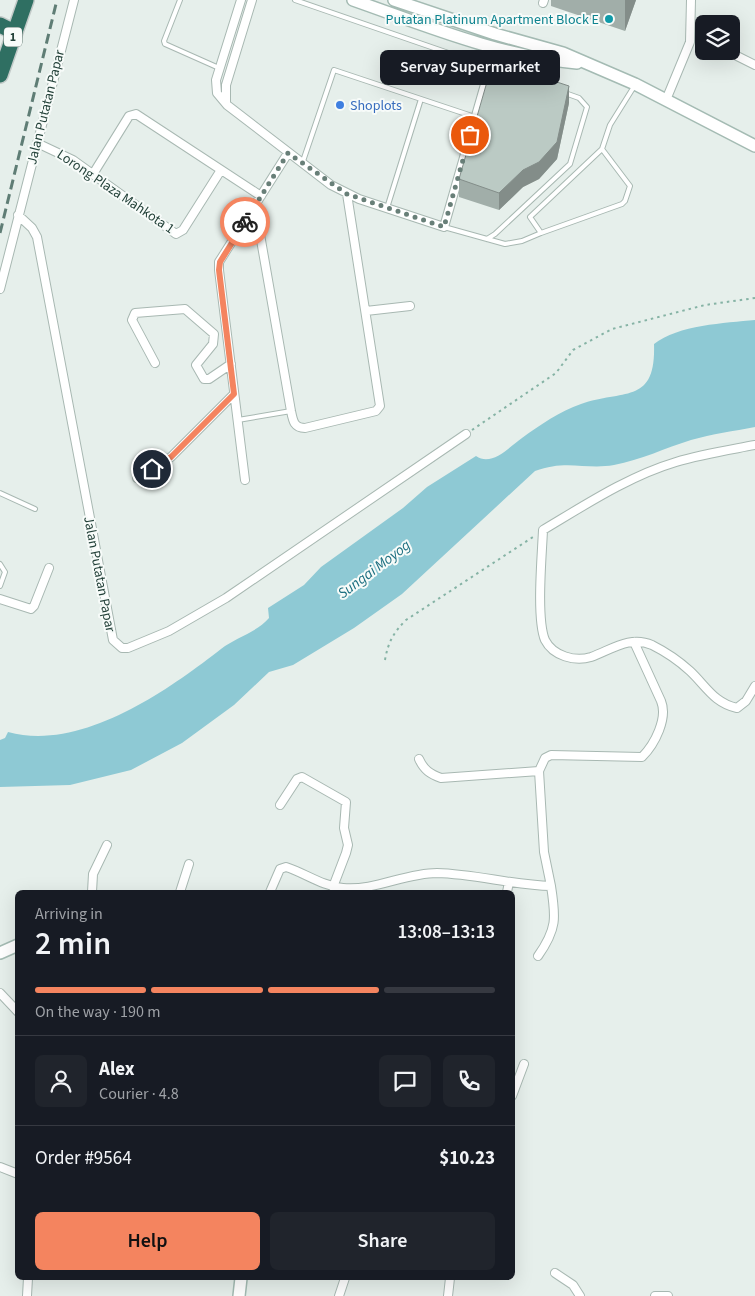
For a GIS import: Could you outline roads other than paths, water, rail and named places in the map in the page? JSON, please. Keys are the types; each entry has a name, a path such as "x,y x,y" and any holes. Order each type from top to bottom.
{"highway":[{"name":"1","path":"0,75 26,0"},
{"path":"0,25 14,32"}],"street":[{"name":"Jalan Putatan Papar","path":"0,289 74,0"},
{"path":"241,0 219,68 217,93 227,105 302,164 347,194 444,227 490,67 492,48"},
{"path":"227,105 226,85 252,0"},
{"path":"353,0 492,48 545,59 584,63"},
{"path":"394,0 495,34 563,53 636,84 755,146"},
{"path":"666,100 690,42 691,0"},
{"path":"740,58 755,65"},
{"path":"93,174 129,116 136,114 261,196"},
{"name":"Lorong Plaza Mahkota 1","path":"37,143 63,153 176,234 183,230 221,170"},
{"path":"246,480 219,270 220,262 288,153"},
{"path":"255,206 291,411 294,424 299,428 305,428 376,411 380,406 347,194"},
{"name":"Jalan Putatan Papar","path":"18,215 26,221 37,237 113,640 122,648 128,648 170,631 226,598 466,434"},
{"path":"366,311 410,306"},
{"path":"155,363 132,320 133,316 135,313 179,309 190,312 214,334 213,344 196,365 204,379 209,379 231,364"},
{"path":"137,478 171,457 234,394"},
{"path":"754,689 746,701 736,708 726,706 713,697 691,672 666,652 650,644 622,643 592,657 580,659 566,658 554,651 546,641 542,628 543,530 658,469 694,457 755,445"},
{"path":"0,599 30,609 34,606 49,568"},
{"path":"538,956 554,928 555,916 544,852 539,771 545,758 551,755 633,758 642,757 649,750 664,718 664,709 634,642"},
{"path":"419,759 423,768 430,774 441,778 539,771"},
{"path":"280,805 297,779 302,777 346,802 344,828 348,845 333,887"},
{"path":"92,890 93,874 107,845"},
{"path":"181,890 189,864"},
{"path":"271,890 280,869 286,867 333,887 361,887 424,874 477,876 509,882 551,886"},
{"path":"507,890 509,882"},
{"path":"0,953 15,946"},
{"path":"0,993 15,1009"},
{"path":"515,1088 524,1064"},
{"path":"0,1167 15,1173"},
{"path":"555,1273 573,1285 580,1296"},
{"path":"27,1296 28,1280"},
{"path":"239,1296 241,1280"},
{"path":"339,1296 344,1280"},
{"path":"448,1296 450,1280"},
{"path":"655,1296 668,1296"}],"lane":[{"path":"180,0 164,41 165,44 219,68"},
{"path":"295,0 499,70"},
{"path":"302,164 334,70 475,117"},
{"path":"541,233 530,216 602,149 610,124 636,84"},
{"path":"487,239 545,189 570,164 587,107 579,98 561,92"},
{"path":"387,208 421,99"},
{"path":"444,227 504,244 609,209 625,201 630,186 602,149"},
{"path":"545,189 552,196"},
{"path":"238,420 291,411"},
{"path":"0,493 35,509"},
{"path":"0,564 5,572 0,586"}],"water":[{"name":"Sungai Moyog","path":"755,320 755,427 691,440 614,465 566,465 535,471 402,594 354,628 293,665 269,672 234,705 182,743 131,770 70,785 0,787 0,740 5,738 8,732 36,736 64,733 93,726 122,714 149,699 227,645 264,623 269,618 268,608 304,585 321,567 403,508 427,487 476,456 482,459 494,458 565,410 581,404 624,395 643,386 649,377 653,363 654,344 664,338 689,329"}],"railway":[{"path":"0,233 57,0"}],"place":[{"name":"Putatan Platinum Apartment Block E","path":"609,19"},
{"name":"Shoplots","path":"340,105"},
{"name":"Servay Supermarket","path":"470,135"}]}
